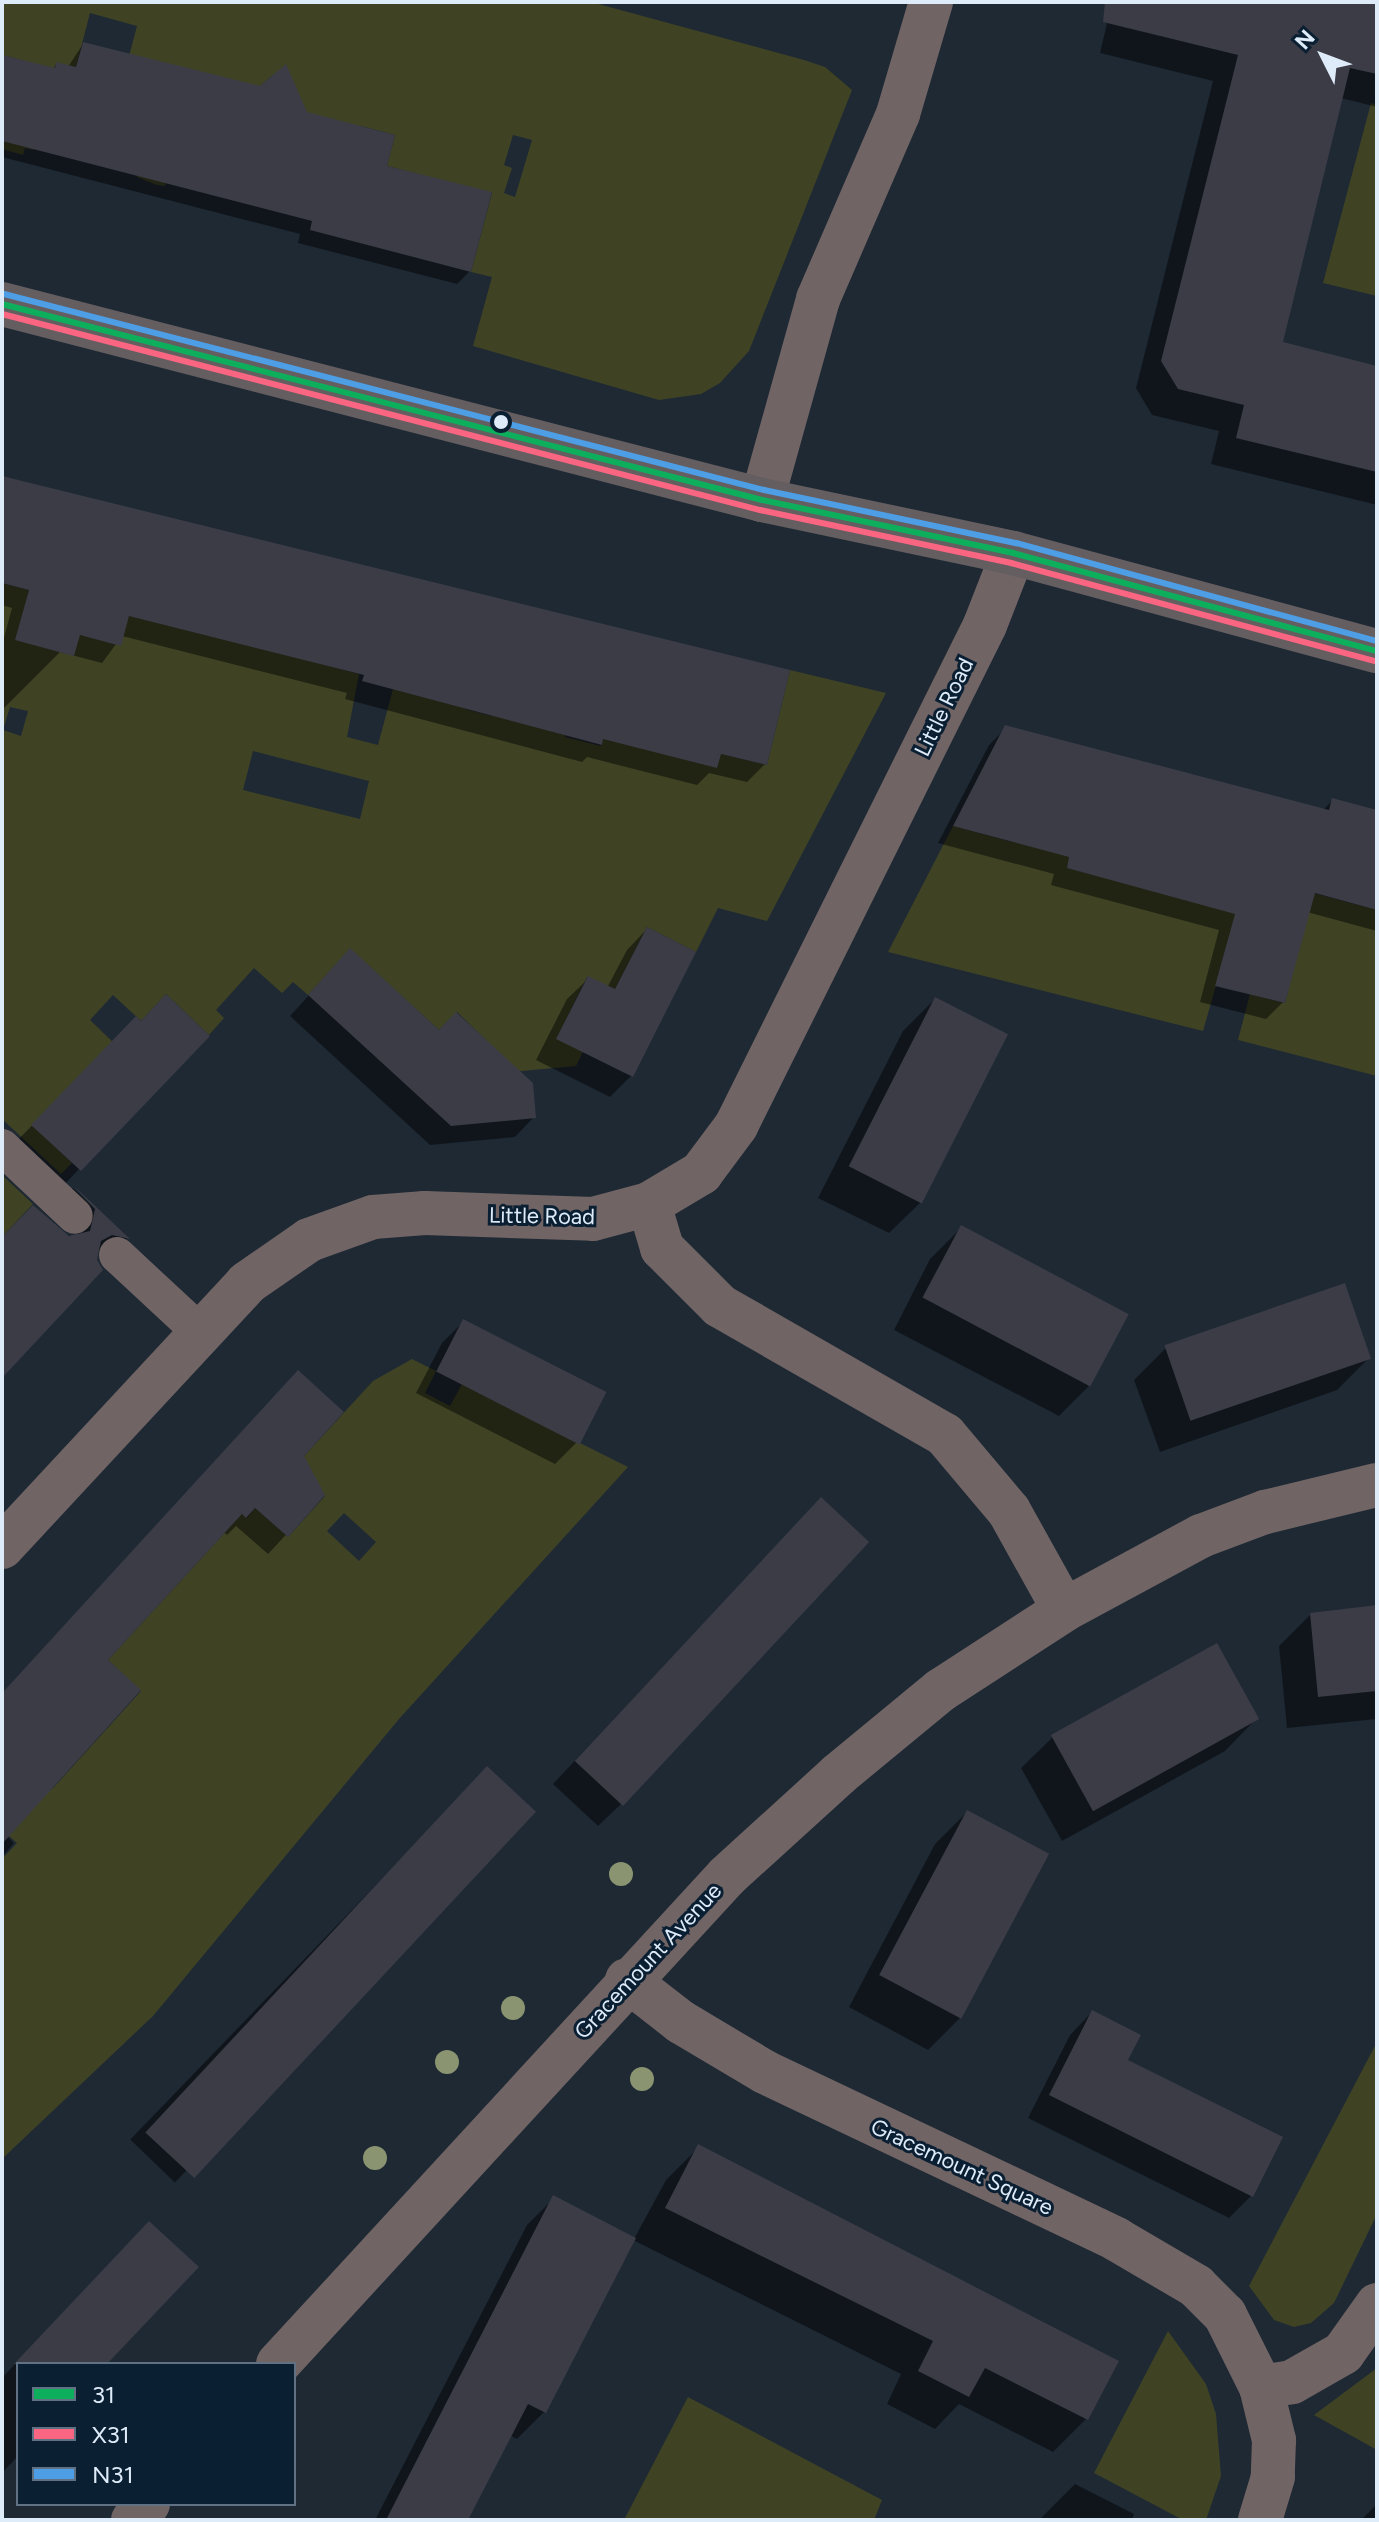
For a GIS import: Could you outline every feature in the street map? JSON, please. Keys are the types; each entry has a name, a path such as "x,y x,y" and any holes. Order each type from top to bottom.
{"street":[{"path":"762,500 818,299 898,114 931,2"},
{"path":"2,304 762,500 1013,553 1377,651"},
{"name":"Little Road","path":"2,1547 201,1333 277,1259 309,1240 373,1217 425,1213 593,1219 649,1204 701,1173 736,1126 985,625 1013,553"},
{"path":"649,1204 662,1248 720,1306 945,1435 1009,1511 1064,1610"},
{"name":"Gracemount Avenue","path":"280,2362 627,1980 727,1876 839,1774 941,1690 1064,1610 1201,1536 1265,1512 1377,1485"},
{"name":"Gracemount Square","path":"627,1980 681,2022 765,2072 1116,2239 1196,2286 1225,2315 1261,2387 1274,2440 1273,2477 1260,2520"},
{"path":"1261,2387 1292,2382 1343,2353 1377,2305"}],"lane":[{"path":"2,1147 75,1216"},
{"path":"117,1255 201,1333"}],"green space":[{"path":"2,2 591,2 825,67 852,90 749,351 720,383 701,394 659,400 473,346 492,277 471,272 492,193 387,166 395,135 361,126 308,146 292,79 273,75 260,86 186,94 165,186 137,177 160,89 123,79 137,26 90,13 76,67 56,63 33,150 25,148 23,155 2,149 25,61 2,55","holes":["513,135 532,140 515,197 504,193 512,168 504,165"]},
{"path":"1371,103 1377,105 1377,296 1323,283"},
{"path":"141,568 321,664 359,674 347,737 378,745 408,633 465,709 491,716 496,699 568,723 565,737 601,746 619,682 721,754 767,765 790,670 886,693 767,921 718,908 696,952 647,927 615,989 587,977 567,1017 593,1031 576,1066 488,1074 469,1057 485,1039 457,1012 439,1030 350,949 308,995 293,982 282,993 254,968 216,1010 224,1018 209,1035 166,994 141,1021 113,995 90,1020 117,1046 32,1125 72,1163 61,1174 2,1119 2,583 29,590 16,640 80,635 121,645","holes":["10,707 28,711 21,736 3,730","253,751 369,781 360,819 243,790"]},
{"path":"953,826 1012,842 1073,841 1067,868 1099,876 1276,865 1217,982 1203,1031 888,952"},
{"path":"1313,893 1377,910 1377,1076 1238,1040 1250,994 1285,1003"},
{"path":"2,1175 33,1204 2,1237"},
{"path":"412,1359 436,1371 425,1393 450,1406 462,1384 628,1467 399,1719 153,2016 2,2159 2,1859 17,1843 2,1830 54,1787 141,1691 108,1660 242,1514 247,1518 255,1508 288,1537 325,1496 294,1467 373,1381","holes":["344,1513 376,1542 359,1561 327,1531"]},
{"path":"1377,2042 1377,2214 1334,2303 1311,2323 1294,2327 1274,2320 1249,2286"},
{"path":"1168,2331 1206,2384 1216,2414 1221,2476 1206,2520 1183,2520 1094,2473"},
{"path":"1377,2368 1377,2450 1314,2415"},
{"path":"688,2397 882,2500 874,2520 624,2520"}],"building":[{"path":"1105,2 1377,2 1377,74 1350,68 1283,342 1377,366 1377,472 1236,438 1244,405 1178,389 1161,361 1238,55 1103,22"},
{"path":"83,42 260,86 286,64 307,112 395,135 387,166 492,192 471,272 310,230 312,221 2,141 2,55 55,68 56,62 76,67"},
{"path":"2,476 790,670 767,765 721,754 717,768 603,739 602,745 362,681 364,675 129,616 121,646 80,635 74,656 15,640 29,590 2,583"},
{"path":"1005,725 1329,810 1332,798 1377,810 1377,910 1315,893 1285,1003 1215,986 1235,914 1067,868 1069,857 953,826"},
{"path":"647,927 696,952 633,1077 556,1039 588,976 615,989"},
{"path":"350,948 439,1030 456,1012 533,1083 536,1118 451,1126 308,995"},
{"path":"166,994 210,1036 81,1171 31,1125 136,1016 141,1021"},
{"path":"935,997 1008,1034 922,1204 849,1166"},
{"path":"73,1185 130,1239 112,1235 101,1241 97,1260 103,1270 2,1378 2,1237 33,1205 69,1236 90,1231 95,1209"},
{"path":"961,1225 1129,1314 1090,1387 923,1297"},
{"path":"1345,1283 1371,1359 1190,1421 1164,1345"},
{"path":"463,1319 606,1392 580,1445 436,1372"},
{"path":"298,1370 344,1412 304,1456 325,1495 288,1537 255,1508 246,1518 242,1514 108,1660 141,1690 2,1844 2,1693"},
{"path":"821,1497 869,1542 623,1806 575,1761"},
{"path":"1377,1605 1377,1691 1318,1697 1310,1613"},
{"path":"1217,1643 1259,1719 1093,1811 1051,1735"},
{"path":"487,1766 536,1812 194,2178 145,2132"},
{"path":"967,1810 1049,1854 961,2019 879,1975"},
{"path":"1092,2010 1141,2035 1128,2060 1283,2137 1253,2197 1049,2095"},
{"path":"698,2144 1119,2361 1088,2420 985,2368 969,2397 918,2371 933,2341 665,2208"},
{"path":"553,2195 636,2238 546,2413 528,2404 468,2520 386,2520"},
{"path":"149,2221 199,2267 109,2362 14,2364"}],"transit line":[{"name":"N31","path":"4,294 764,490 1016,543 1377,641"},
{"name":"31","path":"2,304 762,500 1013,553 1377,651"},
{"name":"X31","path":"2,314 760,510 1011,563 1374,661"}]}
